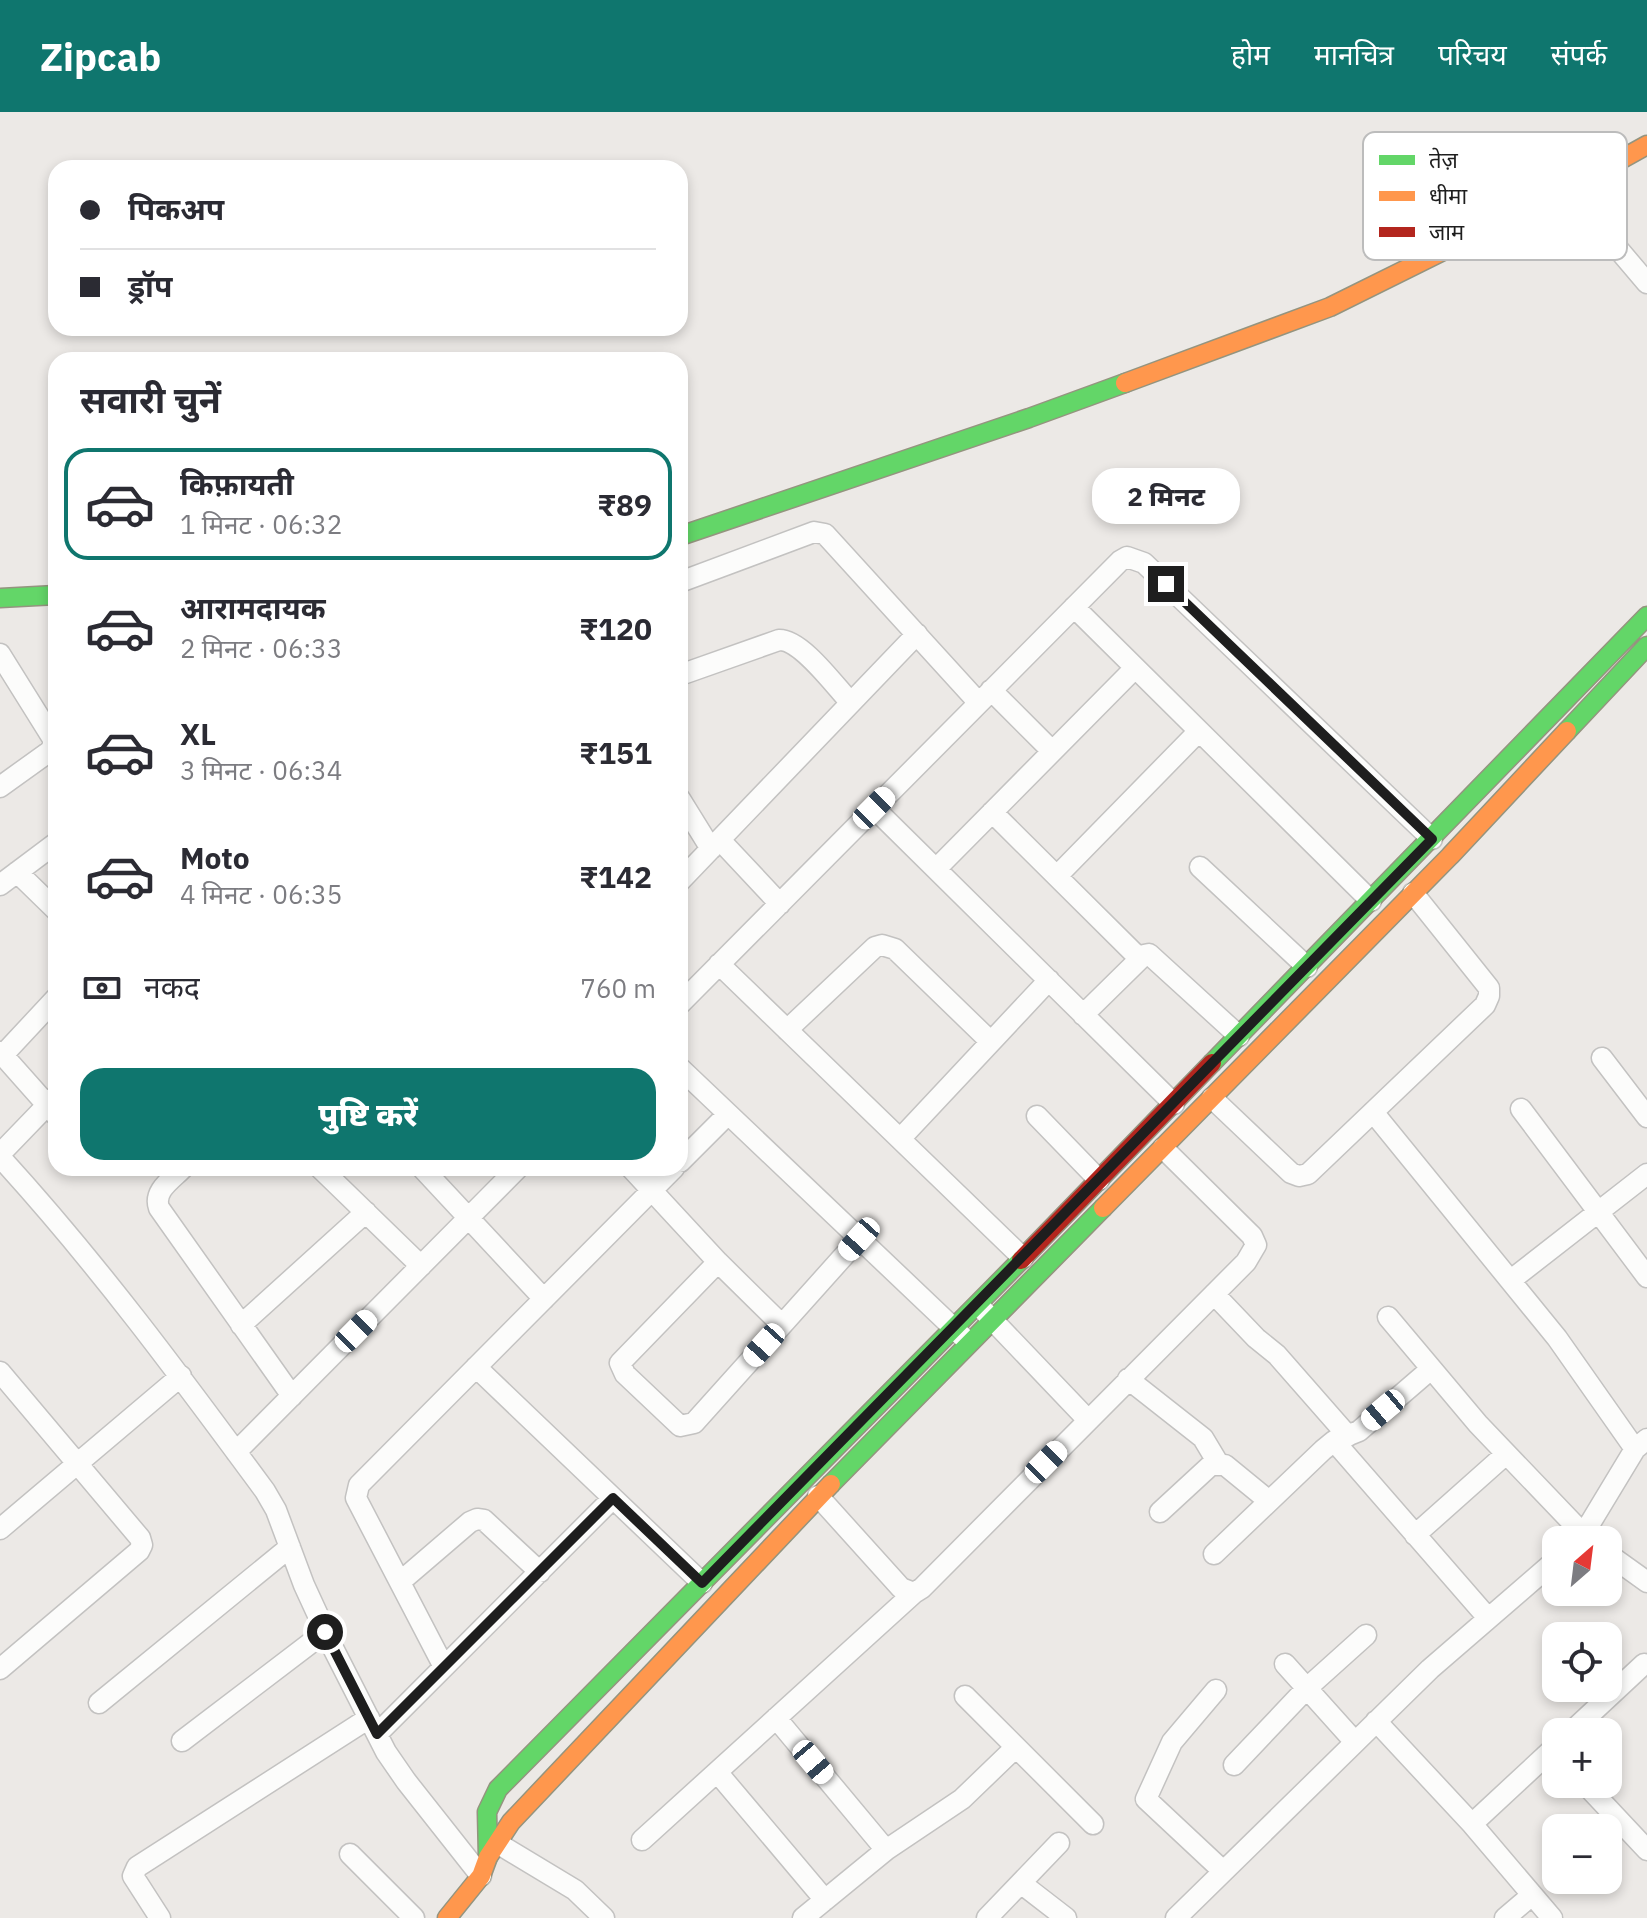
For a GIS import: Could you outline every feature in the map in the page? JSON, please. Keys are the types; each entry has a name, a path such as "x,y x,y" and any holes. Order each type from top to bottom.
{"street":[{"path":"1627,156 1647,145"},
{"path":"1627,259 1647,283"},
{"path":"688,533 1029,418 1330,307 1424,260"},
{"path":"688,579 820,531 830,537 917,634 985,697 1052,751"},
{"path":"688,996 1127,557 1144,563 1432,839"},
{"path":"0,598 48,595"},
{"path":"1074,607 1371,901"},
{"path":"489,1858 487,1812 498,1789 1174,1104 1647,616"},
{"path":"688,873 917,634"},
{"path":"688,672 786,640 800,648 851,703"},
{"path":"447,1918 511,1822 818,1496 1413,893 1647,646"},
{"path":"0,654 48,731"},
{"path":"936,869 1135,668"},
{"path":"1058,875 1199,731"},
{"path":"0,787 48,752"},
{"path":"874,808 1174,1104"},
{"path":"688,810 715,845 780,904"},
{"path":"992,812 1140,959"},
{"path":"0,885 48,849"},
{"path":"1200,867 1307,967"},
{"path":"17,872 48,902"},
{"path":"1212,1098 1291,1173 1299,1176 1308,1174 1485,1005 1489,988 1413,893"},
{"path":"787,1030 875,947 882,945 895,949 991,1042"},
{"path":"1083,1015 1140,959 1149,954 1239,1036"},
{"path":"719,964 1023,1258"},
{"path":"900,1139 1049,980"},
{"path":"48,1006 1,1054 48,1100"},
{"path":"1602,1058 1647,1117"},
{"path":"688,1076 970,1344"},
{"path":"1521,1109 1647,1277"},
{"path":"48,1110 0,1156 62,1225 181,1376 276,1510 325,1632 373,1726 406,1781 489,1858 575,1890 604,1918"},
{"path":"1373,1112 1641,1444 1592,1526"},
{"path":"688,1154 728,1114"},
{"path":"1037,1116 1099,1180"},
{"path":"642,1840 922,1588 1246,1262 1256,1245 1252,1236 1163,1148"},
{"path":"1511,1280 1647,1174"},
{"path":"175,1176 159,1192 157,1202 292,1396"},
{"path":"328,1176 421,1266"},
{"path":"430,1176 544,1299"},
{"path":"236,1452 510,1176"},
{"path":"639,1176 718,1262 782,1325"},
{"path":"444,1667 355,1492 666,1176"},
{"path":"241,1325 366,1212"},
{"path":"718,1262 623,1357 621,1369 625,1374 675,1423 687,1427 694,1423 859,1239"},
{"path":"1214,1294 1277,1355 1415,1535 1488,1618"},
{"path":"977,1305 994,1319 1088,1420"},
{"path":"1388,1317 1572,1526"},
{"path":"476,1367 702,1583"},
{"path":"1214,1554 1341,1438 1359,1431 1431,1369"},
{"path":"0,1372 140,1538 142,1545 139,1551 2,1665"},
{"path":"0,1529 181,1376"},
{"path":"1128,1379 1203,1438 1218,1463"},
{"path":"1415,1535 1506,1454"},
{"path":"1160,1512 1211,1465 1218,1463 1225,1465 1269,1501"},
{"path":"818,1496 901,1588 914,1593"},
{"path":"160,1918 133,1876 137,1867 373,1726 444,1667 613,1498"},
{"path":"400,1582 477,1519 484,1520 540,1572"},
{"path":"99,1703 290,1547"},
{"path":"1622,1564 1647,1582"},
{"path":"1176,1918 1430,1669 1542,1572"},
{"path":"182,1741 325,1632"},
{"path":"1234,1765 1307,1688 1366,1635"},
{"path":"1285,1664 1355,1742"},
{"path":"1586,1718 1646,1664"},
{"path":"1216,1690 1172,1742 1146,1799 1223,1871"},
{"path":"965,1696 1093,1824"},
{"path":"776,1718 886,1850"},
{"path":"1376,1721 1472,1824 1552,1918"},
{"path":"717,1772 818,1911 886,1850 962,1799 1016,1747"},
{"path":"1472,1824 1542,1762"},
{"path":"1598,1798 1647,1850"},
{"path":"987,1918 1059,1843"},
{"path":"350,1854 414,1918"},
{"path":"1022,1884 1066,1918"},
{"path":"1505,1918 1532,1895"}],"traffic: fast":[{"path":"688,533 1125,383"},
{"path":"0,598 48,595"},
{"path":"1212,1063 1647,616"},
{"path":"1567,731 1647,646"},
{"path":"831,1484 1103,1208"},
{"path":"488,1857 487,1812 498,1789 1021,1260"}],"traffic: slow":[{"path":"1627,156 1647,145"},
{"path":"1125,383 1330,307 1425,260"},
{"path":"1103,1208 1450,856 1567,731"},
{"path":"447,1918 481,1876 488,1857 511,1822 831,1484"}],"traffic: jam":[{"path":"1021,1260 1212,1063"}],"route":[{"path":"325,1632 377,1734 613,1498 702,1583 1432,839 1166,584"}]}
